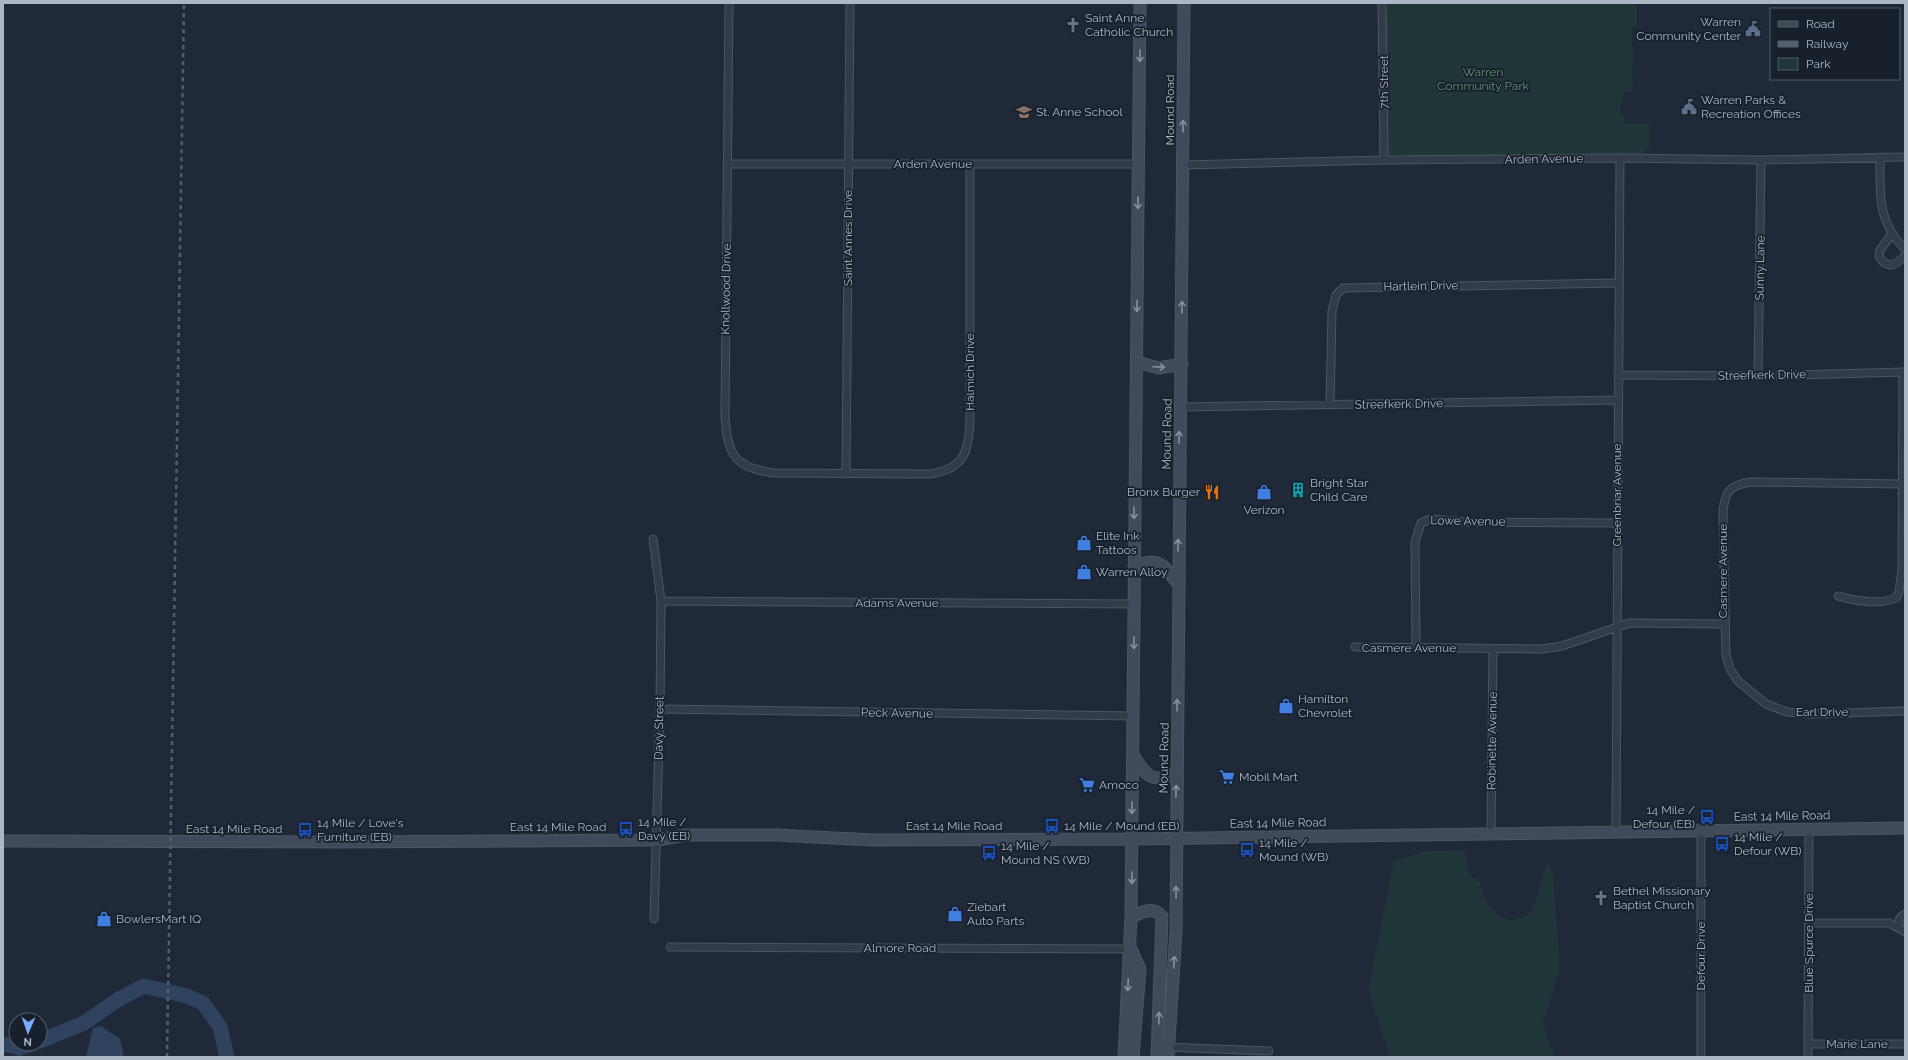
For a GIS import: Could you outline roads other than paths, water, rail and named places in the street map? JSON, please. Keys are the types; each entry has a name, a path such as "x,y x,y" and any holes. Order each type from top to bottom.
{"main road":[{"path":"1124,1057 1131,918 1140,3"},
{"name":"Mound Road","path":"1163,1052 1176,931 1176,772 1180,407 1182,364 1184,3"},
{"path":"1137,362 1159,368 1182,364"},
{"path":"1134,566 1149,561 1160,563 1178,584"},
{"path":"1133,755 1144,772 1155,778 1167,777 1176,772"},
{"name":"East 14 Mile Road","path":"3,841 656,840 686,835 776,836 865,840 1176,838 1905,828"},
{"path":"1131,918 1142,912 1153,911 1162,916 1163,1052"},
{"path":"1130,949 1140,969 1133,1057"}],"street":[{"name":"Knollwood Drive","path":"729,3 726,435 730,448 741,463 758,471 774,473 846,474"},
{"name":"Saint Annes Drive","path":"846,474 850,3"},
{"name":"7th Street","path":"1382,3 1384,160"},
{"path":"1880,157 1880,202 1883,215 1892,234 1905,249"},
{"name":"Arden Avenue","path":"1183,165 1384,160 1620,158 1761,160 1905,157"},
{"name":"Greenbriar Avenue","path":"1616,832 1618,284 1620,158"},
{"name":"Sunny Lane","path":"1758,376 1761,160"},
{"name":"Arden Avenue","path":"728,164 1138,164"},
{"name":"Halmich Drive","path":"846,474 930,474 942,472 957,464 967,449 970,420 970,164"},
{"path":"1892,234 1880,250 1879,257 1887,265 1892,266 1897,265 1905,256"},
{"name":"Hartlein Drive","path":"1330,405 1332,311 1336,295 1343,288 1618,284"},
{"path":"1838,596 1847,599 1882,601 1896,598 1900,592 1902,570 1904,372"},
{"name":"Streefkerk Drive","path":"1618,375 1758,376 1904,372"},
{"name":"Streefkerk Drive","path":"1180,407 1618,400"},
{"name":"Casmere Avenue","path":"1355,648 1416,646 1493,649 1542,648 1562,646 1629,623 1724,624 1723,512 1726,494 1730,489 1737,485 1752,482 1902,484"},
{"name":"Lowe Avenue","path":"1416,646 1415,542 1421,523 1431,519 1466,522 1617,523"},
{"name":"Davy Street","path":"653,539 661,601 660,709 654,918"},
{"name":"Adams Avenue","path":"661,601 1134,604"},
{"name":"Earl Drive","path":"1724,624 1726,655 1730,669 1738,681 1766,704 1787,712 1804,714 1905,711"},
{"name":"Robinette Avenue","path":"1491,833 1493,649"},
{"name":"Peck Avenue","path":"660,709 1133,716"},
{"name":"Blue Spurce Drive","path":"1808,1057 1809,829"},
{"name":"Defour Drive","path":"1701,830 1701,1057"},
{"path":"1808,923 1889,923 1903,916"},
{"path":"1903,916 1898,923 1903,931"},
{"path":"1889,923 1903,931"},
{"name":"Almore Road","path":"670,947 1130,949"},
{"name":"Marie Lane","path":"1808,1044 1905,1044"},
{"path":"1163,1052 1268,1050"}],"water":[{"path":"101,1026 120,1039 124,1057 86,1057 93,1028"}],"waterway":[{"path":"48,1038 84,1023 119,999 144,986 187,996 203,1003 220,1027 227,1057"},
{"path":"3,1044 8,1045"},
{"path":"19,1057 20,1052"}],"railway":[{"path":"167,1057 184,3"}],"place":[{"name":"Saint Anne Catholic Church","path":"1073,25"},
{"name":"Warren Community Center","path":"1753,29"},
{"name":"Warren Parks & Recreation Offices","path":"1689,107"},
{"name":"St. Anne School","path":"1024,112"},
{"name":"Bright Star Child Care","path":"1298,490"},
{"name":"Bronx Burger","path":"1212,492"},
{"name":"Verizon","path":"1264,492"},
{"name":"Elite Ink Tattoos","path":"1084,543"},
{"name":"Warren Alloy","path":"1084,572"},
{"name":"Hamilton Chevrolet","path":"1286,706"},
{"name":"Mobil Mart","path":"1227,777"},
{"name":"Amoco","path":"1087,785"},
{"name":"14 Mile / Defour (EB)","path":"1707,817"},
{"name":"14 Mile / Mound (EB)","path":"1052,826"},
{"name":"14 Mile / Davy (EB)","path":"626,829"},
{"name":"14 Mile / Love's Furniture (EB)","path":"305,830"},
{"name":"14 Mile / Defour (WB)","path":"1722,844"},
{"name":"14 Mile / Mound (WB)","path":"1247,850"},
{"name":"14 Mile / Mound NS (WB)","path":"989,853"},
{"name":"Bethel Missionary Baptist Church","path":"1601,898"},
{"name":"Ziebart Auto Parts","path":"955,914"},
{"name":"BowlersMart IQ","path":"104,919"}],"park label":[{"name":"Warren Community Park","path":"1483,79"}]}
